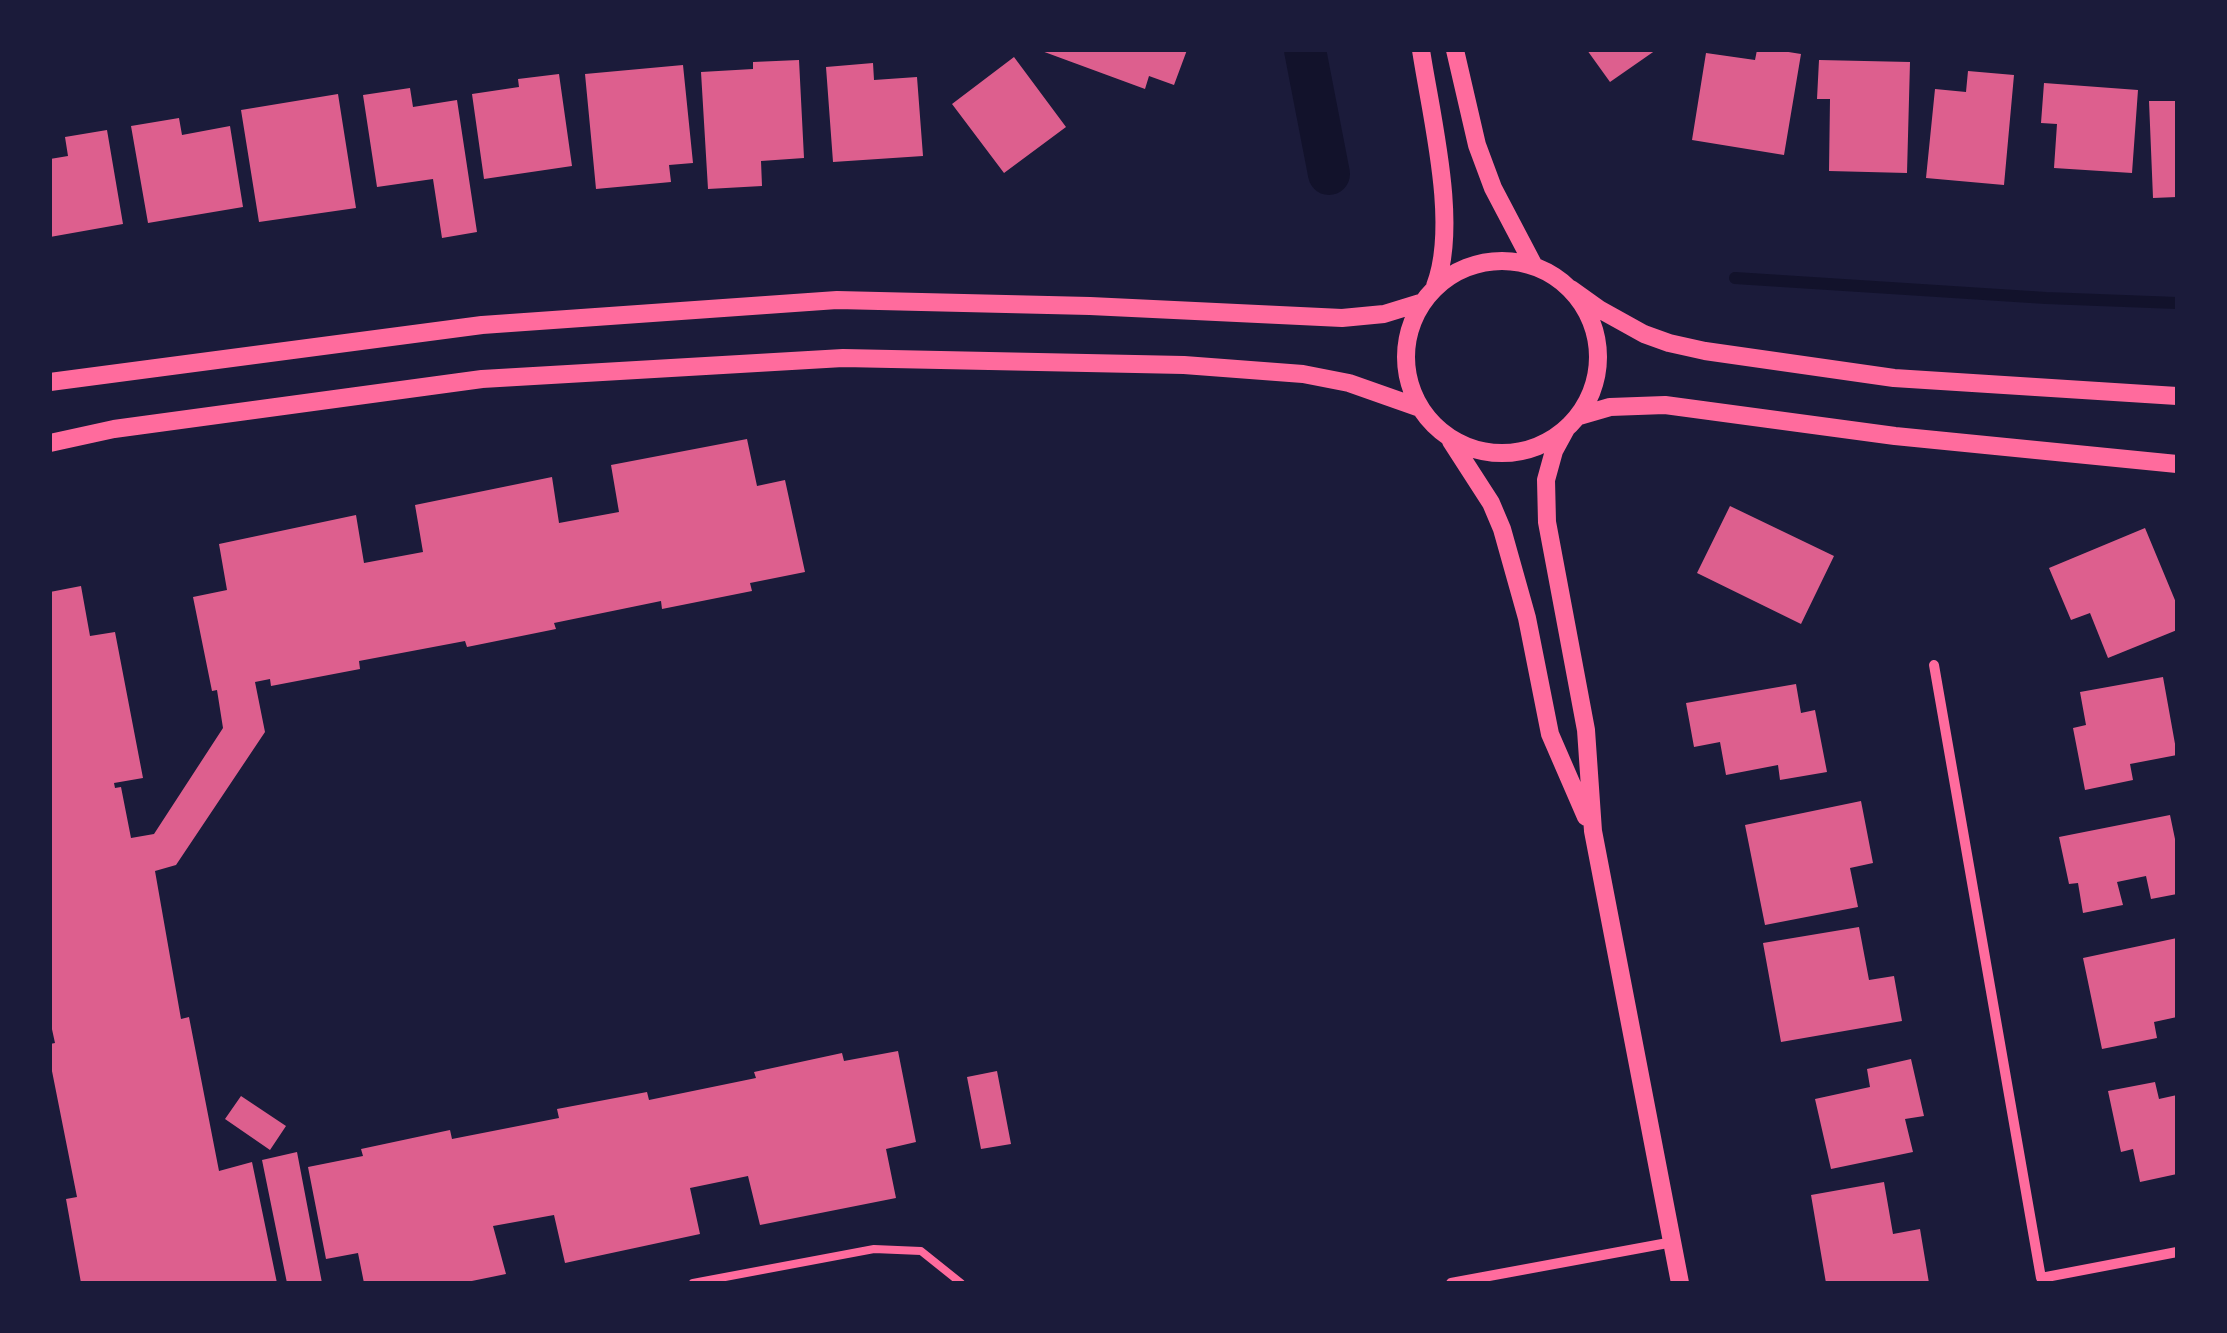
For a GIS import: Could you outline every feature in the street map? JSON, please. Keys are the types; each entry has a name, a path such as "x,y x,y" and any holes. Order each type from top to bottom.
{"street":[{"path":"1420,50 1446,236 1444,255 1429,295 1410,328 1405,359 1410,389 1420,408 1448,437 1481,452 1517,453 1543,445 1572,423 1610,406 1665,405 1894,436 2177,464"},
{"path":"1455,50 1477,146 1493,188 1534,266"},
{"path":"50,382 482,325 837,300 1090,306 1342,318 1384,314 1429,295 1462,269 1486,262 1510,262 1534,266 1553,276 1599,309 1644,334 1706,352 1894,378 2177,396"},
{"path":"1571,290 1588,311 1595,328 1598,365 1584,409 1549,465 1545,500 1551,552 1586,730 1593,831 1680,1283"},
{"path":"50,443 114,429 482,379 844,358 1184,365 1303,374 1349,383 1420,408"},
{"path":"1448,437 1476,477 1502,528 1528,618 1550,734 1593,831"},
{"path":"1934,665 2042,1278 2177,1252"},
{"path":"1451,1283 1672,1242"}],"lane":[{"path":"693,1283 874,1249 921,1250 961,1283"}],"building":[{"path":"1039,50 1187,50 1174,85 1149,76 1145,89"},
{"path":"1587,50 1656,50 1610,82"},
{"path":"1757,50 1801,54 1784,155 1692,140 1706,53 1755,60"},
{"path":"1014,57 1066,127 1004,173 952,104"},
{"path":"799,60 804,158 761,161 762,186 708,189 701,72 753,69 753,62"},
{"path":"1819,60 1910,62 1907,173 1829,171 1830,99 1817,99"},
{"path":"873,63 874,80 917,77 923,156 833,162 826,67"},
{"path":"683,65 693,163 669,165 671,182 596,189 585,74"},
{"path":"1968,71 2014,75 2004,185 1926,178 1935,89 1966,92"},
{"path":"559,74 572,166 484,179 472,94 519,87 518,79"},
{"path":"2044,83 2138,90 2132,173 2054,168 2057,124 2041,123"},
{"path":"410,88 413,107 457,100 477,232 442,238 433,179 377,187 363,95"},
{"path":"338,94 356,208 259,222 241,110"},
{"path":"2149,101 2177,101 2177,197 2153,198"},
{"path":"179,118 182,135 230,126 243,207 148,223 131,126"},
{"path":"107,130 123,224 50,237 50,159 68,156 65,137"},
{"path":"747,439 757,486 785,480 805,572 750,583 752,591 662,609 661,601 554,623 556,629 467,647 465,641 359,661 360,669 271,686 270,679 255,682 265,732 176,865 155,871 181,1019 189,1017 219,1171 252,1162 277,1283 81,1283 66,1199 77,1197 50,1061 50,1044 55,1043 50,1020 50,592 81,586 90,636 115,632 143,778 114,783 115,788 121,787 131,838 154,834 223,728 193,597 227,590 219,544 356,515 364,563 423,552 415,505 552,477 559,523 619,512 611,465"},
{"path":"1730,506 1834,556 1801,624 1697,573"},
{"path":"2145,528 2177,605 2177,630 2108,658 2090,613 2071,620 2049,568"},
{"path":"2163,677 2177,755 2130,764 2133,780 2085,790 2073,728 2086,725 2080,692"},
{"path":"1796,684 1801,713 1815,710 1827,772 1780,780 1778,765 1726,775 1720,742 1694,747 1686,703"},
{"path":"1861,801 1873,863 1850,868 1858,907 1765,925 1745,825"},
{"path":"2170,815 2177,839 2177,894 2151,899 2146,876 2117,882 2123,905 2083,913 2078,883 2069,884 2059,837"},
{"path":"1859,927 1869,980 1894,976 1902,1021 1781,1042 1763,943"},
{"path":"2177,938 2177,1017 2154,1022 2157,1038 2102,1049 2083,958"},
{"path":"898,1051 916,1142 886,1149 896,1198 760,1225 748,1176 690,1188 700,1234 565,1263 554,1215 493,1226 506,1274 462,1283 364,1283 358,1253 326,1259 308,1167 363,1156 361,1149 450,1130 452,1139 559,1118 557,1109 647,1092 649,1100 756,1078 754,1072 842,1053 844,1061"},
{"path":"1911,1059 1924,1116 1905,1119 1913,1152 1831,1169 1815,1099 1870,1087 1867,1069"},
{"path":"997,1071 1011,1144 981,1149 967,1077"},
{"path":"2155,1082 2159,1099 2177,1095 2177,1174 2140,1182 2133,1149 2121,1152 2108,1091"},
{"path":"241,1096 286,1126 270,1150 225,1119"},
{"path":"297,1152 322,1283 287,1283 262,1160"},
{"path":"1884,1182 1893,1234 1920,1229 1929,1283 1826,1283 1811,1195"}],"waterway":[{"path":"1305,50 1329,174"},
{"path":"1735,278 2177,303"}]}
